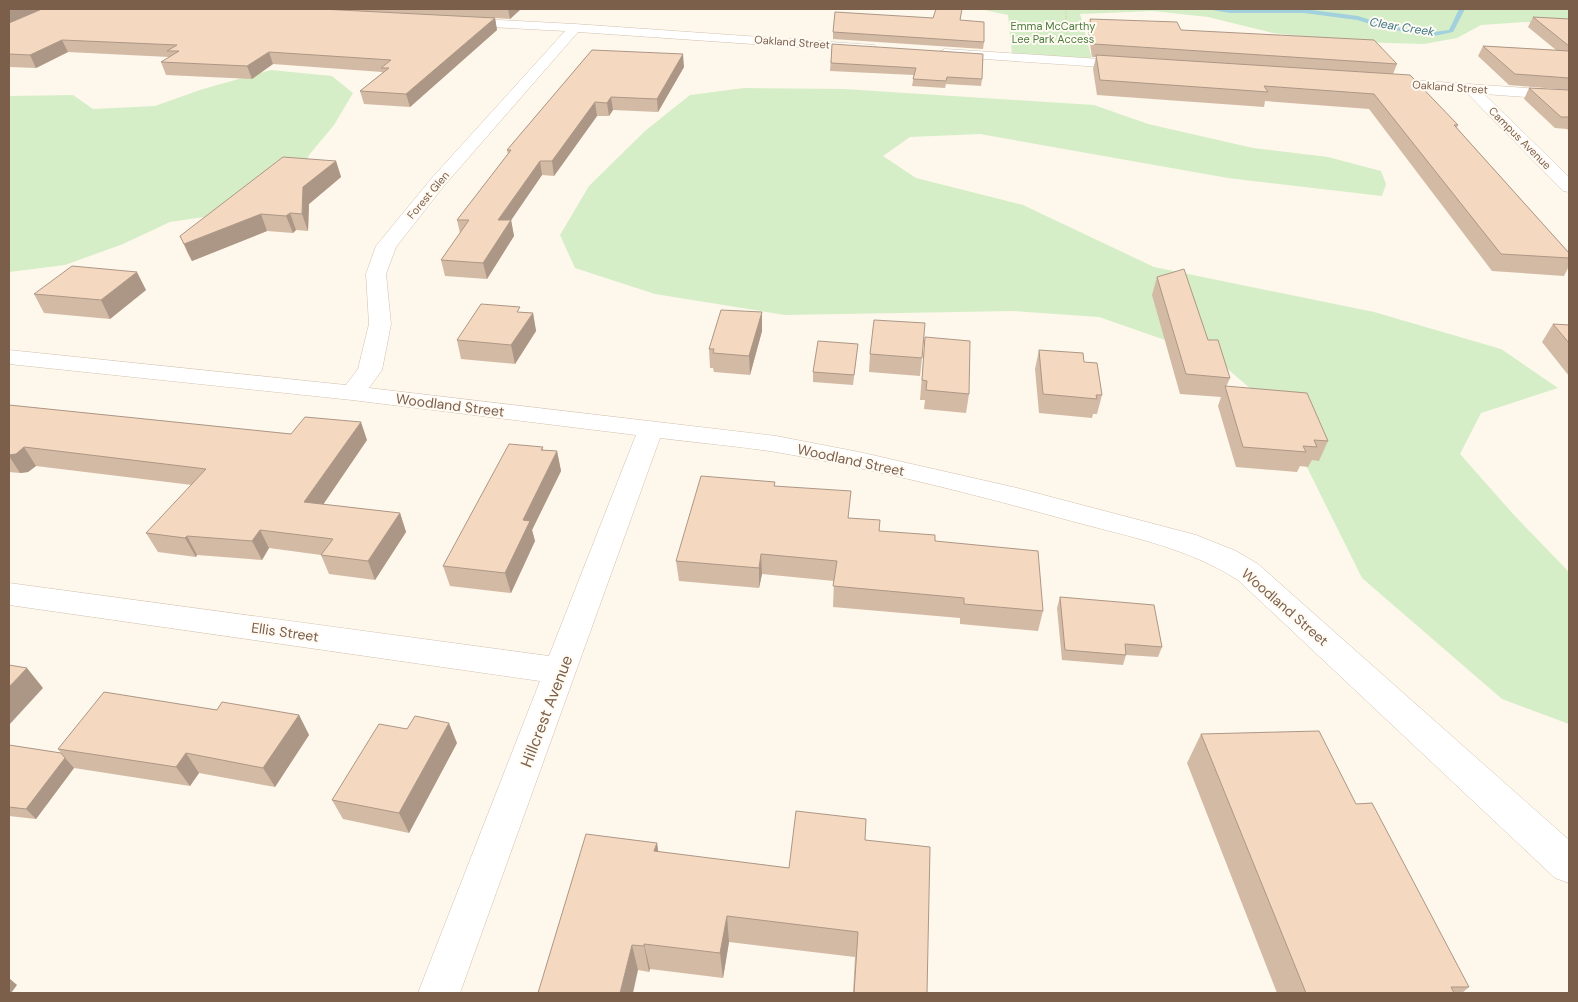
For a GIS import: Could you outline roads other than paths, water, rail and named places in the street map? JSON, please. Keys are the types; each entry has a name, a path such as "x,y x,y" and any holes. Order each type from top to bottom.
{"street":[{"path":"9,32 58,9"},
{"name":"Oakland Street","path":"224,9 575,28 886,49"},
{"name":"Forest Glen","path":"352,393 370,370 380,324 376,274 386,246 437,182 575,28"},
{"path":"936,52 1144,66"},
{"name":"Oakland Street","path":"1371,81 1569,95"},
{"name":"Campus Avenue","path":"1470,88 1569,187"},
{"name":"Woodland Street","path":"9,357 352,393 776,444 859,460 1017,497 1196,545 1226,558 1248,572 1569,864"},
{"name":"Hillcrest Avenue","path":"439,993 561,671 650,428"},
{"name":"Ellis Street","path":"9,594 561,671"}],"waterway":[{"name":"Clear Creek","path":"1209,9 1230,11 1304,11 1358,18 1379,25 1434,34 1451,31 1462,9"}],"park label":[{"name":"Emma McCarthy Lee Park Access","path":"1053,32"}]}
